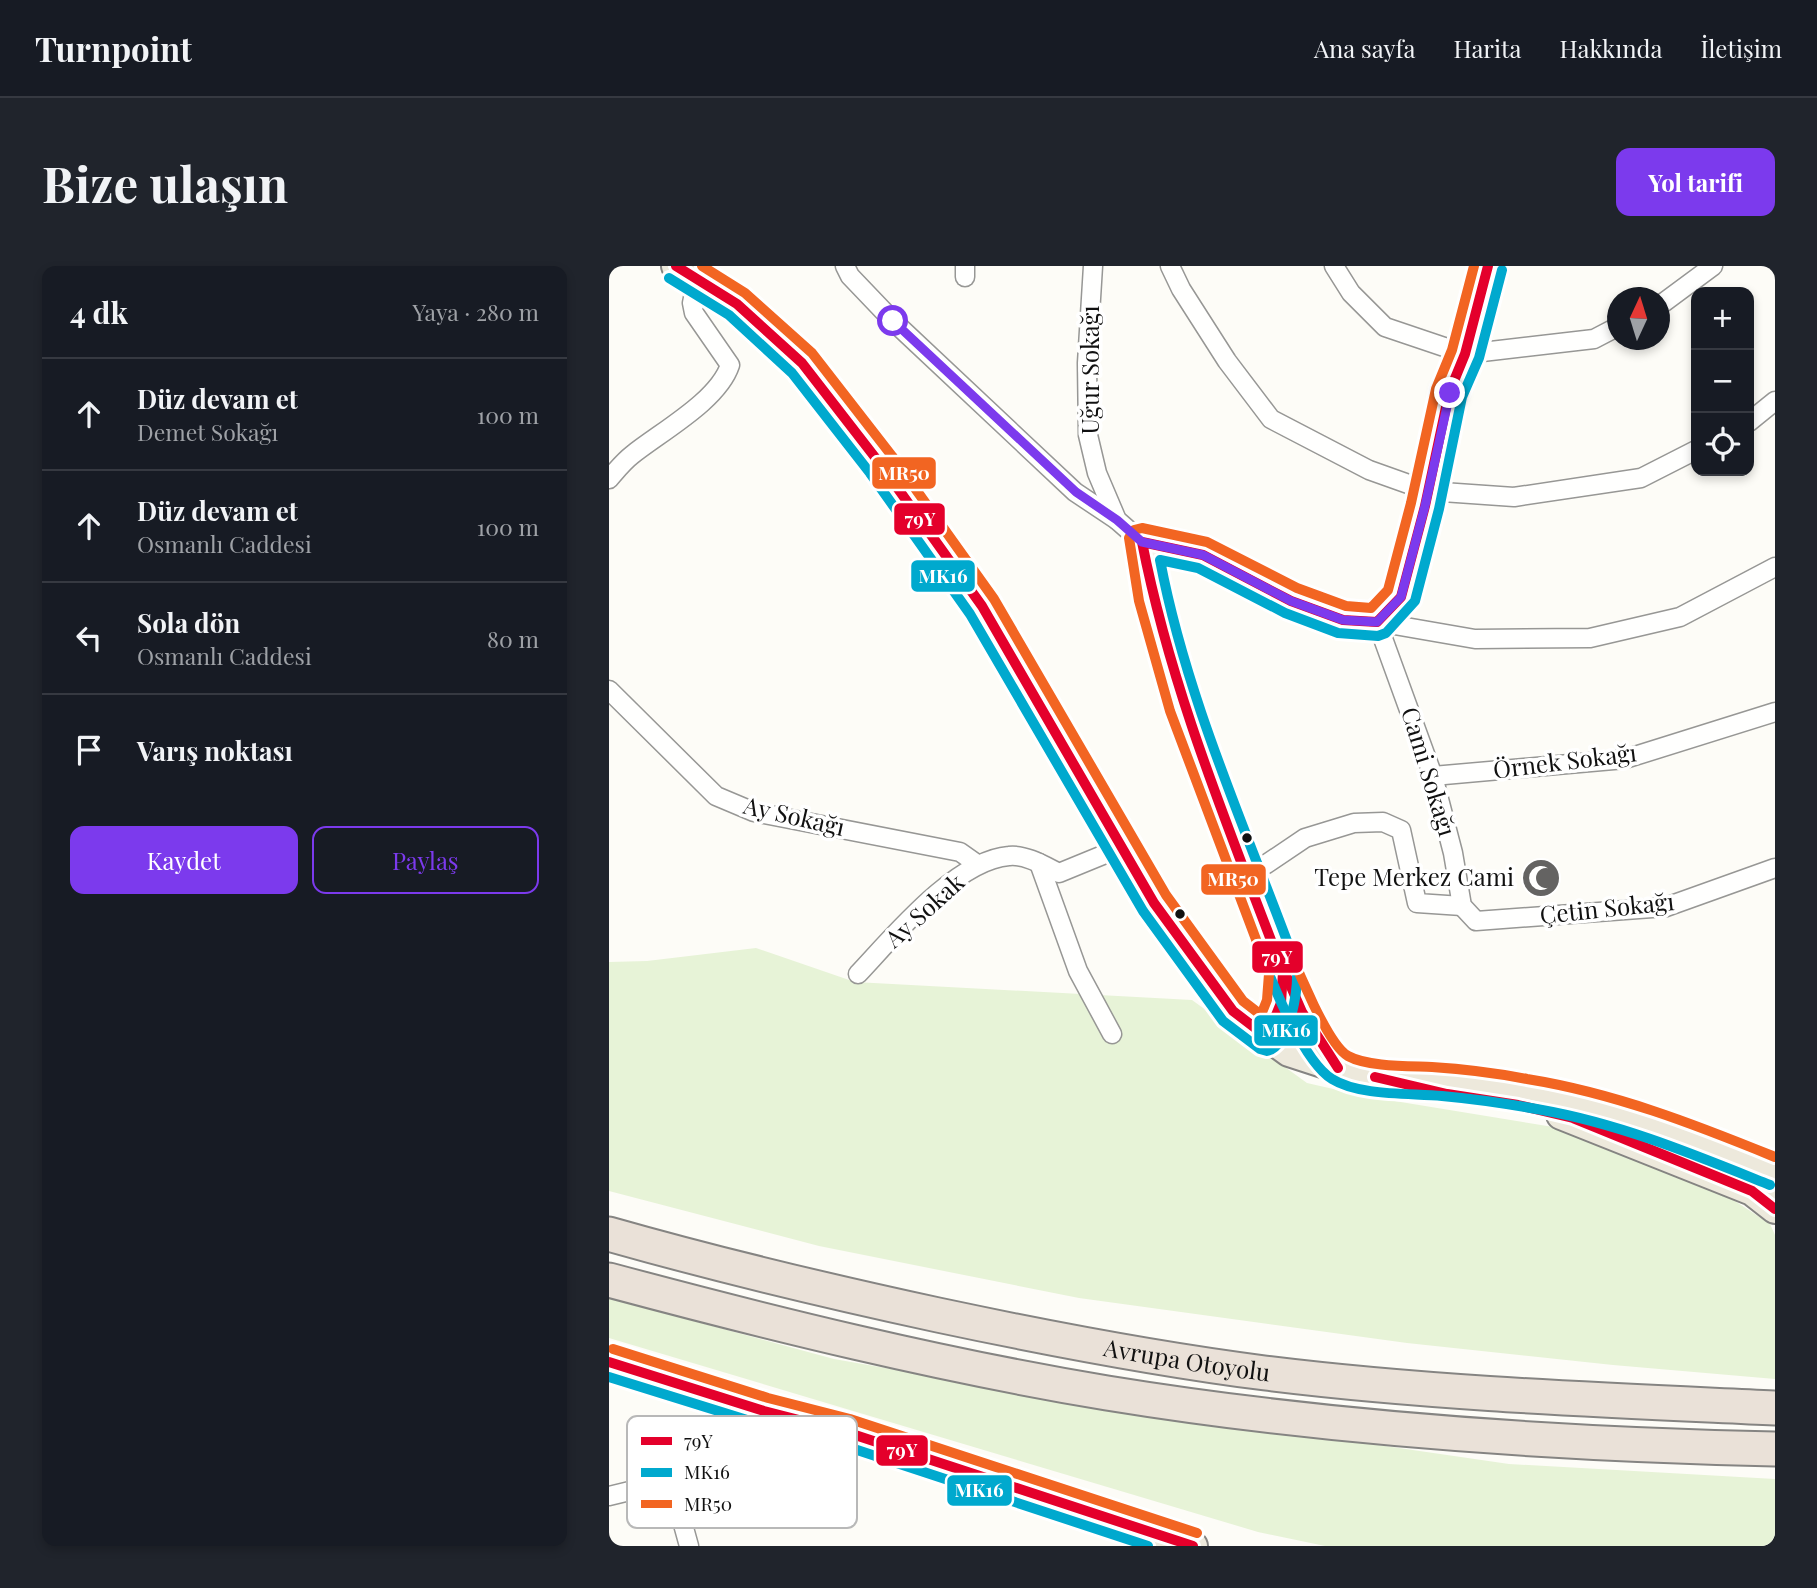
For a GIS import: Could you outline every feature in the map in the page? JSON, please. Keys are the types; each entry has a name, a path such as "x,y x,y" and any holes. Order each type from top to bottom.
{"highway":[{"name":"Avrupa Otoyolu","path":"609,1234 807,1286 1020,1332 1264,1373 1405,1387 1775,1408"},
{"name":"Avrupa Otoyolu","path":"609,1280 895,1352 1192,1406 1387,1428 1531,1440 1775,1449"}],"main road":[{"path":"1338,1068 1323,1049 1283,972 1184,709 1150,596 1142,542 1203,555 1291,601 1343,620 1377,622 1401,597 1450,393 1465,354 1488,266"},
{"path":"686,272 737,304 802,363 881,465 982,606 1154,903 1233,1011 1289,1052 1338,1068 1447,1094 1518,1105 1573,1118 1752,1191 1775,1209"},
{"path":"1267,1037 1281,1003 1283,972"},
{"path":"1375,1077 1463,1084 1555,1098 1599,1108 1671,1130 1775,1172"},
{"path":"609,1363 784,1416"},
{"path":"857,1436 1193,1546"}],"street":[{"path":"845,266 850,276 893,321 1076,492 1117,520"},
{"name":"Uğur Sokağı","path":"1093,266 1087,363 1089,435 1097,473 1117,520 1142,542"},
{"path":"1170,266 1181,289 1227,361 1271,419 1369,470 1428,491 1514,497 1641,478 1691,453"},
{"path":"1334,266 1351,293 1385,327 1465,354 1594,339 1607,332"},
{"path":"1670,298 1713,266"},
{"path":"609,479 629,458 713,394 726,379 730,365 694,313 686,272"},
{"path":"1754,418 1775,401"},
{"path":"1377,622 1475,639 1590,638 1680,617 1775,566"},
{"name":"Cami Sokağı","path":"1377,622 1433,776 1453,853 1462,906"},
{"name":"Ay Sokağı","path":"609,690 716,796 754,812 960,852 978,864"},
{"name":"Örnek Sokağı","path":"1433,776 1625,759 1775,712"},
{"path":"1247,877 1305,838 1355,823 1383,822 1401,830 1417,903 1462,906"},
{"name":"Ay Sokak","path":"858,974 932,898 978,864 1010,855 1039,863 1059,873 1120,848"},
{"path":"1039,863 1078,971 1112,1034"},
{"name":"Çetin Sokağı","path":"1462,906 1476,921 1666,907 1775,869"},
{"path":"609,1496 627,1492"},
{"path":"684,1528 689,1546"}],"green space":[{"path":"756,948 855,982 1192,1000 1307,1083 1364,1096 1584,1132 1709,1184 1770,1224 1775,1235 1775,1379 1407,1343 1079,1298 819,1246 609,1191 609,962 647,961"},
{"path":"609,1298 834,1359 1068,1400 1509,1464 1775,1479 1775,1546 1325,1546 1258,1532 609,1338"}],"transit line":[{"name":"79Y","path":"676,266 737,304 802,363 881,465 982,606 1154,903 1233,1011 1267,1037 1281,1003 1283,972 1203,760 1169,653 1142,542 1203,555 1291,601 1343,620 1377,622 1401,597 1425,506 1449,393 1465,354 1488,266"},
{"name":"MR50","path":"702,266 745,293 812,353 892,456 994,599 1166,895 1243,1001 1261,1015 1267,1000 1269,974 1170,711 1139,601 1129,538 1134,530 1142,528 1207,542 1297,588 1346,606 1371,608 1388,590 1411,503 1436,389 1452,350 1474,266"},
{"name":"MK16","path":"669,278 729,315 792,373 870,473 970,614 1143,911 1223,1021 1260,1049 1267,1051 1275,1047 1287,1028 1294,1002 1297,968 1202,716 1186,665 1160,560 1198,568 1285,613 1338,633 1378,636 1386,633 1415,601 1439,509 1462,397 1479,358 1502,270"},
{"name":"MR50","path":"1288,945 1331,1037 1340,1049 1356,1060 1492,1073 1591,1092 1684,1122 1775,1157"},
{"name":"79Y","path":"1275,950 1302,1012 1338,1068"},
{"name":"MK16","path":"1262,955 1300,1040 1321,1070 1343,1084 1370,1091 1492,1102 1571,1116 1658,1141 1770,1185"},
{"name":"79Y","path":"1375,1077 1573,1118 1752,1191 1775,1209"},
{"name":"MR50","path":"613,1349 768,1398 838,1416"},
{"name":"79Y","path":"609,1362 784,1416"},
{"name":"MK16","path":"609,1377 734,1416"},
{"name":"MR50","path":"857,1421 1197,1533"},
{"name":"79Y","path":"857,1436 1193,1546"},
{"name":"MK16","path":"857,1450 1148,1546"}],"place":[{"name":"Tepe Merkez Cami","path":"1541,878"}],"route":[{"path":"893,321 1076,492 1117,520 1142,542 1203,555 1291,601 1343,620 1377,622 1401,597 1450,393"}]}
